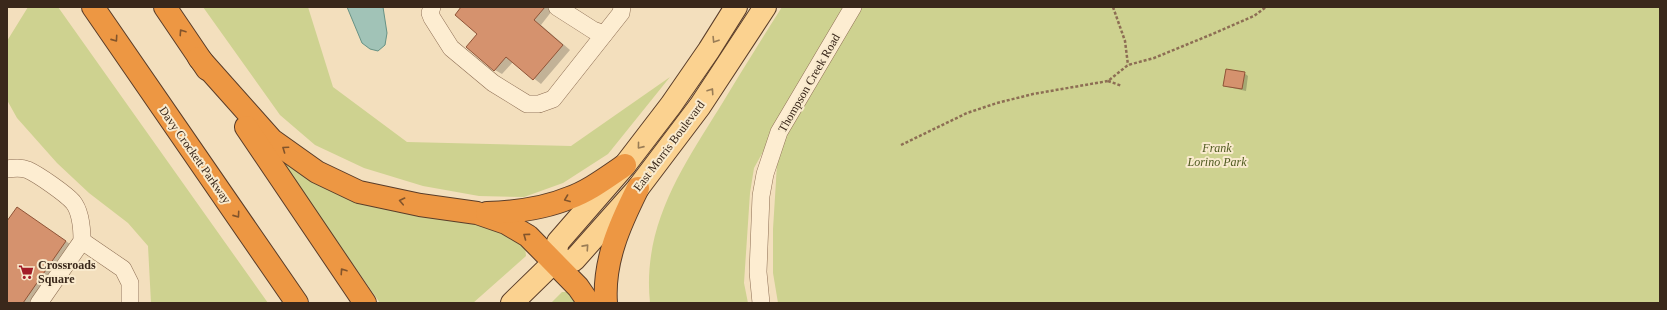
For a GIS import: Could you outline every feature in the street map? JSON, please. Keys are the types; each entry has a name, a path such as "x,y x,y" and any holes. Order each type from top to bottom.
{"highway":[{"name":"Davy Crockett Parkway","path":"93,7 297,303"},
{"path":"165,7 365,303"},
{"path":"199,58 272,140 317,172 359,192 420,205 477,214 506,223 528,236 578,287 589,303"},
{"path":"477,214 509,212 542,207 570,198 596,184 625,165"},
{"path":"606,303 605,289 607,274 615,237 638,188"}],"main road":[{"name":"East Morris Boulevard","path":"736,7 671,105 625,165 558,242 553,263 574,260 638,188 700,106 765,7"},
{"path":"512,303 553,263"}],"street":[{"path":"432,7 430,13 432,18 451,48 493,83 527,104 539,104 552,98 621,13 622,7"},
{"path":"558,7 593,30 604,34"},
{"name":"Thompson Creek Road","path":"762,303 758,272 761,196 765,174 779,132 852,7"},
{"path":"7,169 20,168 28,171 59,191 74,203 79,215 82,241 39,303"},
{"path":"82,241 123,269 130,283 130,303"}],"path":[{"path":"1113,7 1125,41 1128,65"},
{"path":"902,145 967,113 997,103 1033,94 1108,81 1128,65 1154,58 1210,36 1254,16 1266,7"},
{"path":"1108,81 1122,86"}],"green space":[{"path":"28,7 58,7 268,303 151,303 148,246 128,223 89,193 57,163 17,118 7,100 7,41"},
{"path":"203,7 308,7 333,87 407,142 571,146 670,77 608,154 563,183 524,197 479,196 423,186 364,168 315,145 280,115"},
{"path":"782,7 843,7 754,168 750,193 744,283 748,303 650,303 649,275 652,249 658,224 667,200 691,153"},
{"name":"Frank Lorino Park","path":"853,7 1660,7 1660,303 778,303 773,273 773,229 779,132"},
{"path":"278,156 441,218 495,228 525,246 526,256 473,303 380,303"},
{"path":"562,292 567,292 577,303 551,303"}],"water":[{"path":"347,7 383,7 387,33 385,45 378,51 370,49 362,43"}],"building":[{"path":"461,7 545,7 534,20 563,45 533,80 506,57 494,71 466,47 477,34 455,15"},
{"path":"1226,69 1245,72 1242,89 1223,86"},
{"name":"Crossroads Square","path":"17,207 66,241 23,303 7,303 7,221"}],"place":[{"name":"Crossroads Square","path":"26,272"}]}
